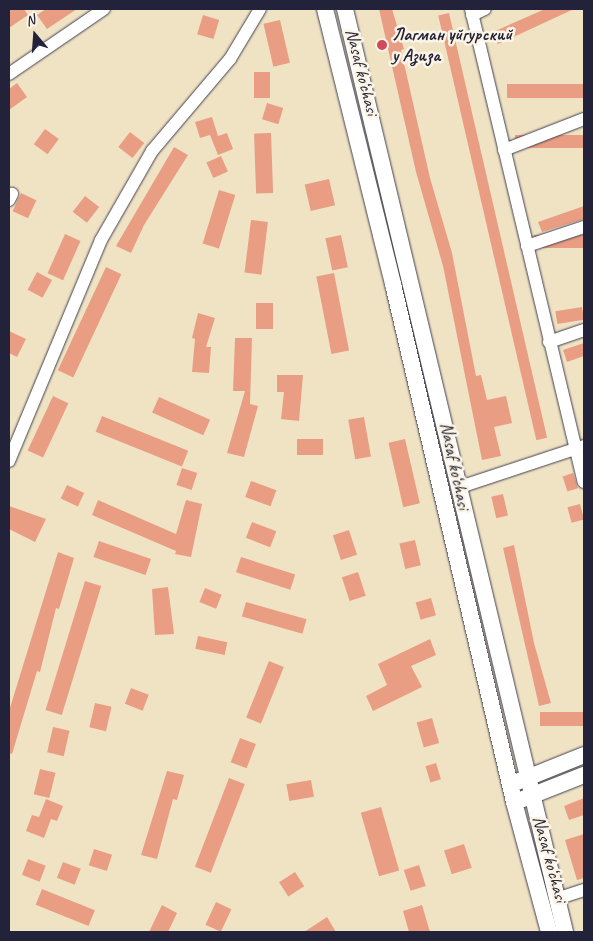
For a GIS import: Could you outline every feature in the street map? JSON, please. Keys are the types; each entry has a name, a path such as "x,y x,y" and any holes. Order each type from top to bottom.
{"main road":[{"name":"Nasaf ko‘chasi","path":"325,9 393,284 509,784 549,932"},
{"name":"Nasaf ko‘chasi","path":"344,9 460,487 531,796 565,932"},
{"path":"509,784 584,755"},
{"path":"514,802 584,775"}],"street":[{"path":"9,74 104,9"},
{"path":"9,458 101,240 152,151 230,59 260,9"},
{"path":"485,9 471,12 549,342 580,448 584,482"},
{"path":"504,150 584,119"},
{"path":"526,246 584,227"},
{"path":"549,342 584,330"},
{"path":"460,487 580,448"},
{"path":"556,899 584,890"}],"building":[{"path":"9,9 24,9 28,15 9,28"},
{"path":"46,9 77,9 47,29 37,15"},
{"path":"379,9 392,9 404,49 401,50 430,178 452,253 476,376 481,375 487,400 506,396 512,423 494,427 501,456 482,460 443,266 416,172"},
{"path":"545,9 574,9 498,44 493,32"},
{"path":"449,13 547,438 536,440 438,15"},
{"path":"203,15 219,20 213,39 197,34"},
{"path":"280,20 290,63 273,67 263,24"},
{"path":"254,72 270,72 270,98 254,98"},
{"path":"17,83 27,97 9,110 9,89"},
{"path":"507,84 584,84 584,98 507,98"},
{"path":"267,103 283,108 278,124 262,119"},
{"path":"212,117 218,136 227,133 233,149 218,155 210,135 200,138 195,122"},
{"path":"45,129 59,139 48,154 34,144"},
{"path":"130,132 144,143 132,158 118,147"},
{"path":"271,133 273,193 256,194 254,134"},
{"path":"515,135 584,135 584,148 515,148"},
{"path":"174,147 188,155 144,225 131,253 116,246"},
{"path":"221,156 228,172 213,178 206,163"},
{"path":"329,179 335,205 311,211 305,185"},
{"path":"219,190 235,195 219,249 203,244"},
{"path":"21,193 36,200 28,218 13,211"},
{"path":"85,196 99,207 87,223 73,212"},
{"path":"584,206 584,219 542,232 538,222"},
{"path":"251,220 268,222 261,275 245,273"},
{"path":"65,234 81,241 63,280 48,273"},
{"path":"341,235 348,267 332,271 325,238"},
{"path":"534,235 584,235 584,248 534,248"},
{"path":"106,267 121,274 73,378 58,370"},
{"path":"37,272 52,280 43,298 28,290"},
{"path":"334,273 349,351 331,354 316,276"},
{"path":"256,303 273,303 273,329 256,329"},
{"path":"582,307 584,320 557,324 555,311"},
{"path":"198,313 215,318 206,347 211,347 209,373 192,372 195,339 192,338"},
{"path":"9,331 26,339 17,357 9,353"},
{"path":"235,338 252,338 250,404 258,406 244,457 227,453 245,391 233,391"},
{"path":"584,343 584,356 567,362 563,350"},
{"path":"277,375 303,375 299,421 281,419 284,392 277,392"},
{"path":"53,396 68,403 43,458 28,450"},
{"path":"159,397 210,420 203,435 152,413"},
{"path":"102,416 188,451 182,467 96,432"},
{"path":"364,417 371,456 355,459 348,420"},
{"path":"297,439 323,439 323,455 297,455"},
{"path":"405,439 420,503 403,507 388,443"},
{"path":"182,468 197,473 192,490 176,485"},
{"path":"573,473 578,488 567,492 563,476"},
{"path":"251,481 276,490 271,506 245,497"},
{"path":"67,485 84,493 78,507 61,499"},
{"path":"503,494 508,515 496,518 491,497"},
{"path":"98,500 176,534 186,500 202,504 191,557 175,554 176,551 92,515"},
{"path":"580,504 584,519 572,523 567,507"},
{"path":"9,506 46,519 35,542 9,529"},
{"path":"252,522 276,531 270,547 246,538"},
{"path":"349,530 357,555 341,560 333,535"},
{"path":"415,540 421,565 405,569 399,544"},
{"path":"99,541 151,559 145,575 93,557"},
{"path":"514,545 534,643 551,703 539,706 503,548"},
{"path":"58,552 74,558 59,609 56,608 40,672 37,671 12,754 9,753 9,711"},
{"path":"241,557 295,575 290,590 236,572"},
{"path":"358,572 366,596 350,601 342,577"},
{"path":"85,581 101,586 62,715 46,710"},
{"path":"168,587 174,634 155,635 152,589"},
{"path":"205,588 222,595 216,609 199,602"},
{"path":"431,598 436,615 421,620 416,602"},
{"path":"246,602 307,619 302,634 242,616"},
{"path":"198,636 227,642 225,655 195,649"},
{"path":"430,639 436,655 411,666 422,687 373,711 366,696 387,685 378,664"},
{"path":"269,661 284,667 261,724 246,718"},
{"path":"131,688 149,695 143,711 125,704"},
{"path":"95,703 112,707 106,731 89,727"},
{"path":"540,712 584,712 584,726 540,726"},
{"path":"432,718 439,743 424,747 417,722"},
{"path":"53,727 70,731 64,756 47,752"},
{"path":"240,738 256,744 247,768 231,762"},
{"path":"436,763 441,779 430,782 425,766"},
{"path":"40,769 56,773 49,798 34,794"},
{"path":"167,771 184,775 177,800 173,799 157,859 141,855"},
{"path":"229,778 245,784 211,873 195,867"},
{"path":"311,780 314,797 289,801 286,784"},
{"path":"584,798 584,815 569,820 564,806"},
{"path":"46,799 63,806 57,821 51,819 44,838 26,831 32,815 39,817"},
{"path":"381,807 399,870 379,876 361,813"},
{"path":"584,834 584,878 577,880 565,840"},
{"path":"464,844 472,868 452,874 444,850"},
{"path":"94,849 112,855 107,871 89,865"},
{"path":"28,859 46,866 40,882 22,875"},
{"path":"63,862 81,869 75,885 57,878"},
{"path":"419,865 426,886 411,891 404,870"},
{"path":"295,872 304,886 288,897 279,882"},
{"path":"42,889 95,910 88,926 36,905"},
{"path":"216,902 231,909 221,932 205,925"},
{"path":"162,905 177,913 168,932 149,932"},
{"path":"422,905 430,932 409,932 403,911"},
{"path":"327,917 336,932 304,932"}],"place":[{"name":"Лагман уйгурский у Азиза","path":"382,45"}]}
